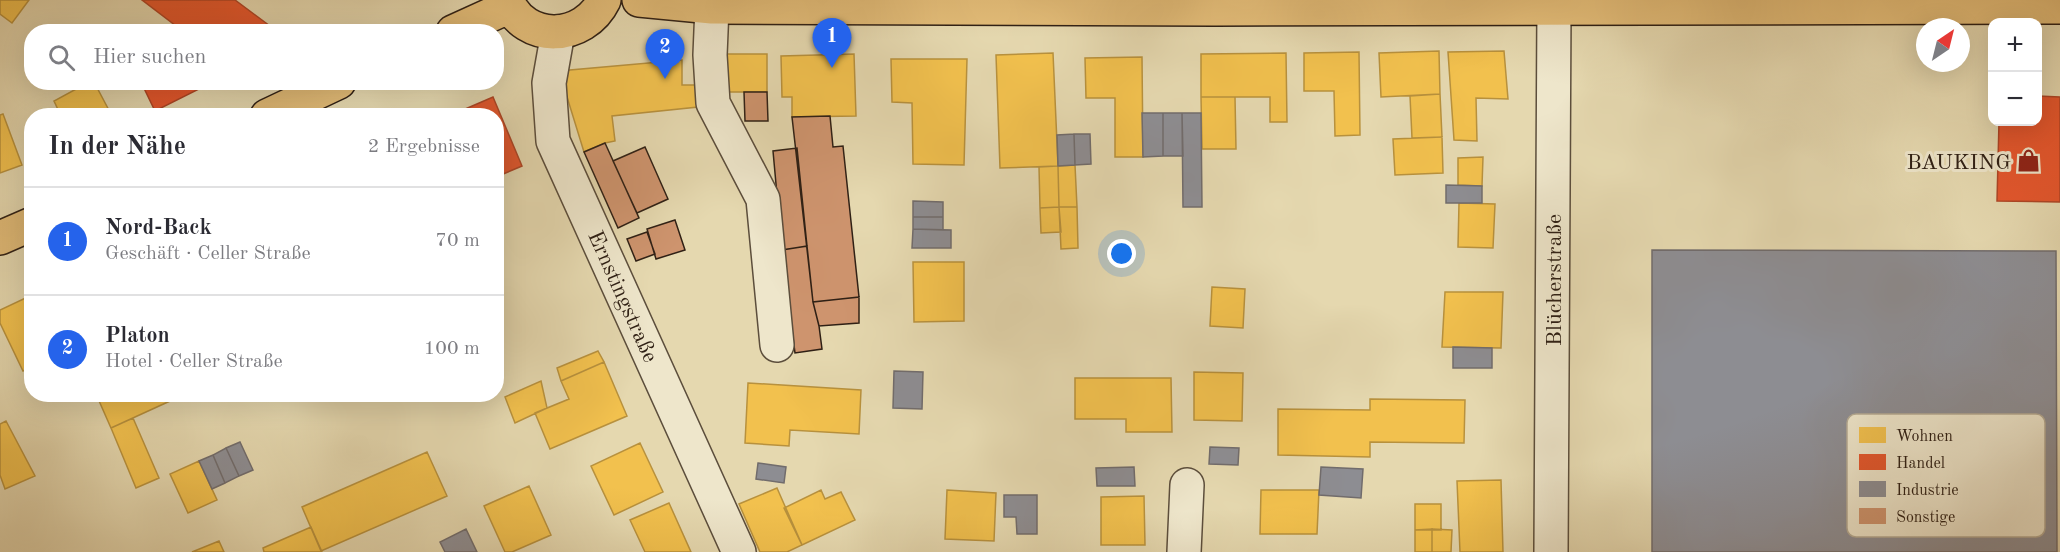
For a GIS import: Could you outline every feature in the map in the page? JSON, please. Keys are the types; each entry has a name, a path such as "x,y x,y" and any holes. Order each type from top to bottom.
{"main road":[{"path":"468,24 508,3 519,18 530,26 544,31 558,32 574,29 588,21 604,0"},
{"path":"639,0 712,7 1226,9 1928,3 2060,7"},
{"path":"284,108 322,90"},
{"path":"0,238 24,228"}],"street":[{"path":"712,7 710,55 713,103 763,200 777,345"},
{"name":"Blücherstraße","path":"1551,552 1554,7"},
{"name":"Ernstingstraße","path":"558,32 549,83 553,141 739,552"},
{"path":"1184,552 1187,485"}],"building: Wohnen":[{"path":"0,0 29,0 12,23 0,14"},
{"path":"1439,51 1440,94 1381,97 1379,53"},
{"path":"1504,51 1508,99 1476,98 1477,141 1454,140 1448,52"},
{"path":"1359,52 1360,135 1335,136 1334,91 1304,91 1304,53"},
{"path":"1053,53 1058,166 1000,168 996,55"},
{"path":"1286,53 1287,122 1270,122 1270,97 1201,97 1201,54"},
{"path":"723,54 767,54 767,92 723,92"},
{"path":"854,54 856,116 792,117 792,97 782,97 781,56"},
{"path":"1142,57 1143,157 1115,157 1115,98 1086,98 1085,58"},
{"path":"891,59 967,59 964,165 913,164 912,103 892,102"},
{"path":"682,60 682,85 696,85 698,107 612,116 615,141 584,152 559,71"},
{"path":"74,90 98,90 108,108 57,108 54,101"},
{"path":"1440,94 1442,137 1412,138 1410,96"},
{"path":"1201,97 1235,97 1236,149 1202,149"},
{"path":"3,114 22,165 0,173 0,115"},
{"path":"1442,137 1443,173 1395,175 1393,139"},
{"path":"1483,157 1482,186 1458,185 1458,158"},
{"path":"1075,165 1077,207 1059,207 1058,166"},
{"path":"1058,166 1059,207 1040,208 1039,167"},
{"path":"1459,203 1495,204 1493,248 1458,247"},
{"path":"1059,207 1061,232 1041,233 1040,208"},
{"path":"1059,207 1077,207 1078,248 1061,249"},
{"path":"913,262 964,262 964,321 914,322"},
{"path":"1212,287 1245,289 1243,328 1210,326"},
{"path":"1445,292 1503,292 1501,348 1442,347"},
{"path":"24,299 23,371 0,323 0,310"},
{"path":"598,351 604,362 561,381 557,368"},
{"path":"604,362 627,416 550,449 535,413 569,399 561,381"},
{"path":"1194,372 1243,373 1242,421 1194,420"},
{"path":"1075,378 1171,378 1172,432 1126,432 1126,419 1075,419"},
{"path":"541,381 547,408 515,423 505,397"},
{"path":"748,383 861,390 859,434 790,430 789,446 745,443"},
{"path":"1370,399 1465,400 1464,443 1370,442 1370,457 1278,455 1278,409 1370,410"},
{"path":"100,402 168,402 111,428"},
{"path":"133,418 159,478 136,488 111,428"},
{"path":"6,421 35,476 5,489 0,475 0,424"},
{"path":"640,443 663,492 614,515 591,466"},
{"path":"427,452 447,496 321,551 302,507"},
{"path":"199,461 217,500 188,513 170,474"},
{"path":"1501,480 1503,552 1460,552 1457,481"},
{"path":"529,486 551,535 512,552 505,552 484,506"},
{"path":"777,488 802,545 787,552 760,552 739,504"},
{"path":"821,490 825,499 841,492 855,520 802,545 784,508"},
{"path":"947,490 996,493 994,541 945,539"},
{"path":"1261,490 1319,490 1317,534 1260,534"},
{"path":"1144,496 1145,545 1101,545 1101,497"},
{"path":"669,503 691,552 645,552 630,520"},
{"path":"1415,504 1441,504 1441,530 1415,530"},
{"path":"311,527 322,552 264,552 263,548"},
{"path":"1432,529 1432,552 1415,552 1415,530"},
{"path":"1432,529 1452,530 1451,552 1432,552"},
{"path":"219,541 224,552 192,552"}],"building: Handel":[{"path":"142,0 235,0 267,24 174,24"},
{"path":"145,90 197,90 161,108 154,108"},
{"name":"BAUKING","path":"2042,96 2060,97 2060,202 1997,201 1999,126 2042,126"},
{"path":"493,97 498,108 468,108"},
{"path":"504,123 522,166 504,174"}],"building: Industrie":[{"path":"1142,113 1163,113 1163,156 1143,157"},
{"path":"1163,113 1182,113 1183,156 1163,156"},
{"path":"1182,113 1201,113 1202,207 1183,207"},
{"path":"1074,134 1075,165 1058,166 1057,135"},
{"path":"1074,134 1090,134 1091,164 1075,165"},
{"path":"1446,185 1482,186 1482,203 1446,203"},
{"path":"913,201 943,202 943,217 913,217"},
{"path":"913,217 943,217 943,230 913,229"},
{"path":"913,229 951,230 951,248 912,248"},
{"path":"1652,250 2056,251 2057,552 1652,552"},
{"path":"1453,347 1492,348 1492,368 1453,368"},
{"path":"894,371 923,372 922,409 893,408"},
{"path":"240,442 253,470 239,476 226,448"},
{"path":"1210,447 1239,448 1238,465 1209,464"},
{"path":"226,448 239,476 225,483 213,455"},
{"path":"213,455 225,483 212,489 199,461"},
{"path":"758,463 786,467 784,483 756,479"},
{"path":"1134,467 1135,486 1097,486 1096,468"},
{"path":"1321,467 1363,469 1361,498 1319,495"},
{"path":"1004,495 1037,495 1037,534 1017,534 1016,517 1004,517"},
{"path":"466,529 477,552 445,552 440,542"}],"building: Sonstige":[{"path":"744,92 767,92 768,121 745,121"},
{"path":"830,116 833,147 843,146 859,297 813,302 792,117"},
{"path":"605,143 639,218 618,228 584,152"},
{"path":"645,147 668,199 637,213 613,161"},
{"path":"797,148 807,246 782,250 773,151"},
{"path":"675,220 685,250 656,259 647,229"},
{"path":"647,232 655,254 636,261 627,239"},
{"path":"807,246 813,302 822,349 795,353 782,250"},
{"path":"859,297 859,323 819,326 813,302"}],"place":[{"name":"Nord-Back","path":"832,68"},
{"name":"Platon","path":"665,79"},
{"name":"BAUKING","path":"2029,161"}]}
